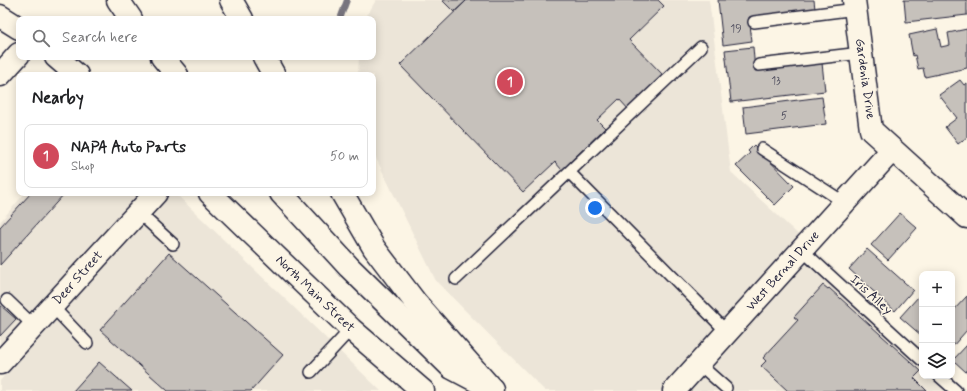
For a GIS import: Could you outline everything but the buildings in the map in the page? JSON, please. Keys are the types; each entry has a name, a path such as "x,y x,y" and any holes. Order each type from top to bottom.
{"main road":[{"path":"118,0 129,16"},
{"path":"231,0 240,16"},
{"path":"0,5 16,20"},
{"name":"Gardenia Drive","path":"855,5 872,130 892,150 967,217"},
{"path":"0,16 16,26"},
{"path":"0,75 16,57"},
{"path":"60,60 74,72"},
{"path":"164,60 174,72"},
{"path":"266,60 272,72"},
{"name":"West Bernal Drive","path":"674,391 892,150"},
{"name":"Deer Street","path":"0,363 153,196"},
{"name":"North Main Street","path":"213,196 351,329 423,391"},
{"path":"285,196 349,267 452,368 493,390"},
{"path":"344,196 374,248 416,303 493,390"}],"lane":[{"path":"754,22 855,5"},
{"path":"456,279 701,47"},
{"path":"759,65 861,53"},
{"path":"762,149 845,203"},
{"path":"569,172 727,332"},
{"path":"138,212 173,244"},
{"name":"Iris Alley","path":"802,250 919,357"},
{"path":"7,300 34,326"},
{"path":"52,306 88,343"},
{"path":"311,372 351,329"},
{"path":"699,364 726,388"},
{"path":"942,379 956,391"}],"shaded area":[{"path":"376,0 709,0 731,172 919,347 919,379 954,379 967,391 545,391 436,281 376,158 376,72 358,72 359,60 376,60 376,16 367,16"},
{"path":"22,196 178,196 381,391 0,391 0,381 15,362 0,347 0,222"}],"waterway":[{"path":"341,16 347,0"}],"place":[{"name":"NAPA Auto Parts","path":"510,82"}]}
